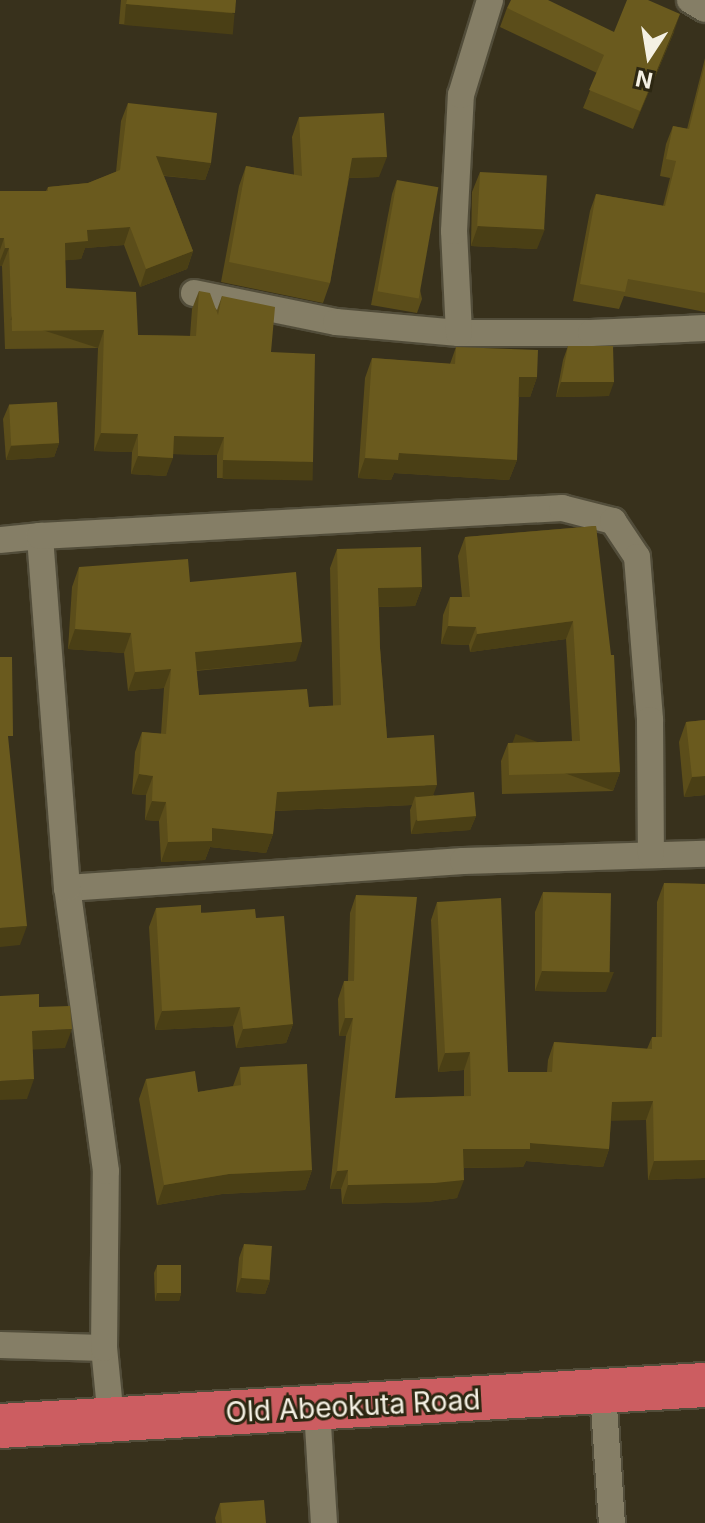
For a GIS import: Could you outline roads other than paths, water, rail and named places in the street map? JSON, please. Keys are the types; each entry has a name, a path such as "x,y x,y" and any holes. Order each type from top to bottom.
{"highway":[{"name":"Old Abeokuta Road","path":"0,1426 705,1385"}],"street":[{"path":"459,333 454,231 461,95 490,0"},
{"path":"690,0 705,9"},
{"path":"194,293 336,322 459,333 591,333 705,328"},
{"path":"0,540 562,508 613,521 637,557 650,720 651,854"},
{"path":"40,536 67,888 106,1171 104,1348 111,1419"},
{"path":"67,888 463,861 705,854"},
{"path":"0,1345 104,1348"},
{"path":"603,1392 612,1523"},
{"path":"317,1409 324,1523"}]}
